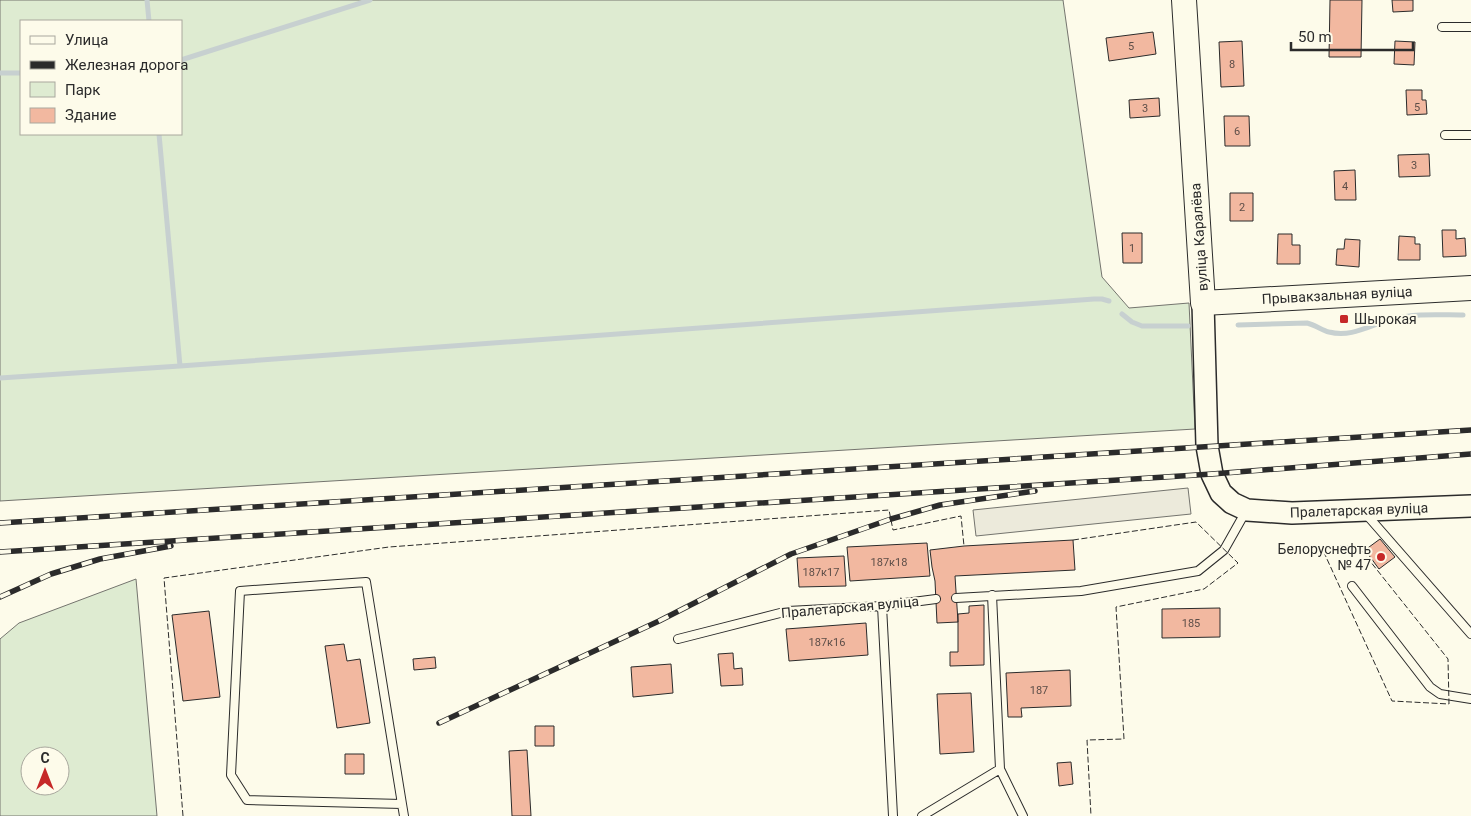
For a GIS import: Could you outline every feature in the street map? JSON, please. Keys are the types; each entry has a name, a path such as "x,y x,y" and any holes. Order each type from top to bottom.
{"main road":[{"name":"вуліца Каралёва","path":"1184,0 1203,303 1207,446 1212,474"},
{"name":"Прывакзальная вуліца","path":"1203,303 1471,288"},
{"name":"Пралетарская вуліца","path":"1212,474 1221,493 1232,503 1247,510 1292,513 1471,506"}],"lane":[{"path":"1442,27 1471,27"},
{"path":"1445,135 1471,135"},
{"path":"956,598 1081,591 1198,571 1224,550 1247,510"},
{"path":"1363,510 1471,634"},
{"path":"402,804 247,800 231,775 240,591 366,582 404,816"},
{"path":"1352,586 1430,687 1440,694 1471,699"},
{"path":"992,596 1000,769 1023,816"},
{"name":"Пралетарская вуліца","path":"678,639 788,611 882,606 936,599"},
{"path":"882,606 893,816"},
{"path":"922,816 1000,769"}],"green space":[{"path":"0,0 1063,0 1102,277 1129,308 1189,303 1195,429 0,501"},
{"path":"136,579 157,816 0,816 0,639 19,623"}],"shaded area":[{"path":"1188,488 1191,514 976,536 973,510"}],"building":[{"path":"1330,0 1362,0 1361,57 1329,57"},
{"path":"1392,0 1413,0 1413,11 1393,12"},
{"path":"1153,32 1156,54 1109,61 1106,38"},
{"path":"1242,41 1244,86 1221,87 1219,42"},
{"path":"1395,41 1415,42 1414,65 1394,64"},
{"path":"1406,90 1422,90 1422,100 1426,100 1427,114 1407,115"},
{"path":"1159,98 1160,116 1130,118 1129,100"},
{"path":"1224,116 1249,116 1250,146 1225,146"},
{"path":"1429,154 1430,176 1399,177 1398,155"},
{"path":"1355,170 1356,200 1335,200 1334,171"},
{"path":"1230,193 1253,193 1253,221 1230,221"},
{"path":"1442,230 1456,230 1456,239 1465,238 1466,256 1443,257"},
{"path":"1122,233 1142,233 1142,263 1123,263"},
{"path":"1278,234 1292,234 1292,245 1300,245 1300,264 1277,264"},
{"path":"1399,236 1415,237 1415,244 1420,244 1420,260 1398,260"},
{"path":"1345,239 1360,240 1359,267 1336,265 1337,249 1344,249"},
{"path":"1380,539 1395,557 1379,569 1365,550"},
{"path":"1073,540 1075,570 955,576 958,622 937,623 935,581 930,550 964,546"},
{"path":"927,543 930,576 850,581 847,547"},
{"path":"844,556 846,586 799,587 797,558"},
{"path":"984,605 984,665 950,666 950,652 958,652 958,614 969,613 969,606"},
{"path":"1220,608 1220,637 1162,638 1162,609"},
{"path":"209,611 220,697 183,701 172,615"},
{"path":"866,623 868,655 789,661 786,629"},
{"path":"344,644 347,661 360,659 370,723 337,728 325,646"},
{"path":"733,653 734,669 742,668 743,685 721,686 718,654"},
{"path":"435,657 436,668 414,670 413,659"},
{"path":"671,664 673,693 633,697 631,667"},
{"path":"1070,670 1071,706 1021,708 1022,717 1008,717 1006,673"},
{"path":"971,693 974,752 940,754 937,694"},
{"path":"535,726 554,726 554,746 535,746"},
{"path":"527,750 531,816 512,816 509,751"},
{"path":"345,754 364,754 364,774 345,774"},
{"path":"1071,762 1073,784 1059,786 1057,763"}],"waterway":[{"path":"147,0 149,20"},
{"path":"182,60 370,0"},
{"path":"0,73 20,73"},
{"path":"159,135 180,366"},
{"path":"0,378 1094,299 1109,301"},
{"path":"1122,314 1132,322 1142,326 1188,326"},
{"path":"1238,325 1307,323 1329,332 1346,333 1362,330 1401,317 1463,315"}],"railway":[{"path":"0,523 1471,430"},
{"path":"0,552 1212,474 1471,454"},
{"path":"439,723 659,621 791,554 891,519 940,505 1035,491"},
{"path":"0,597 51,574 100,559 171,546"}],"fence":[{"path":"183,816 164,578 389,547 889,510 893,530 961,516 964,546"},
{"path":"1073,540 1196,522 1238,563 1204,589 1116,607 1124,739 1087,740 1091,816"},
{"path":"1321,546 1358,546 1448,659 1449,704 1392,701 1321,546"}],"place":[{"name":"Шырокая","path":"1344,319"},
{"name":"Белоруснефть № 47","path":"1381,557"}]}
